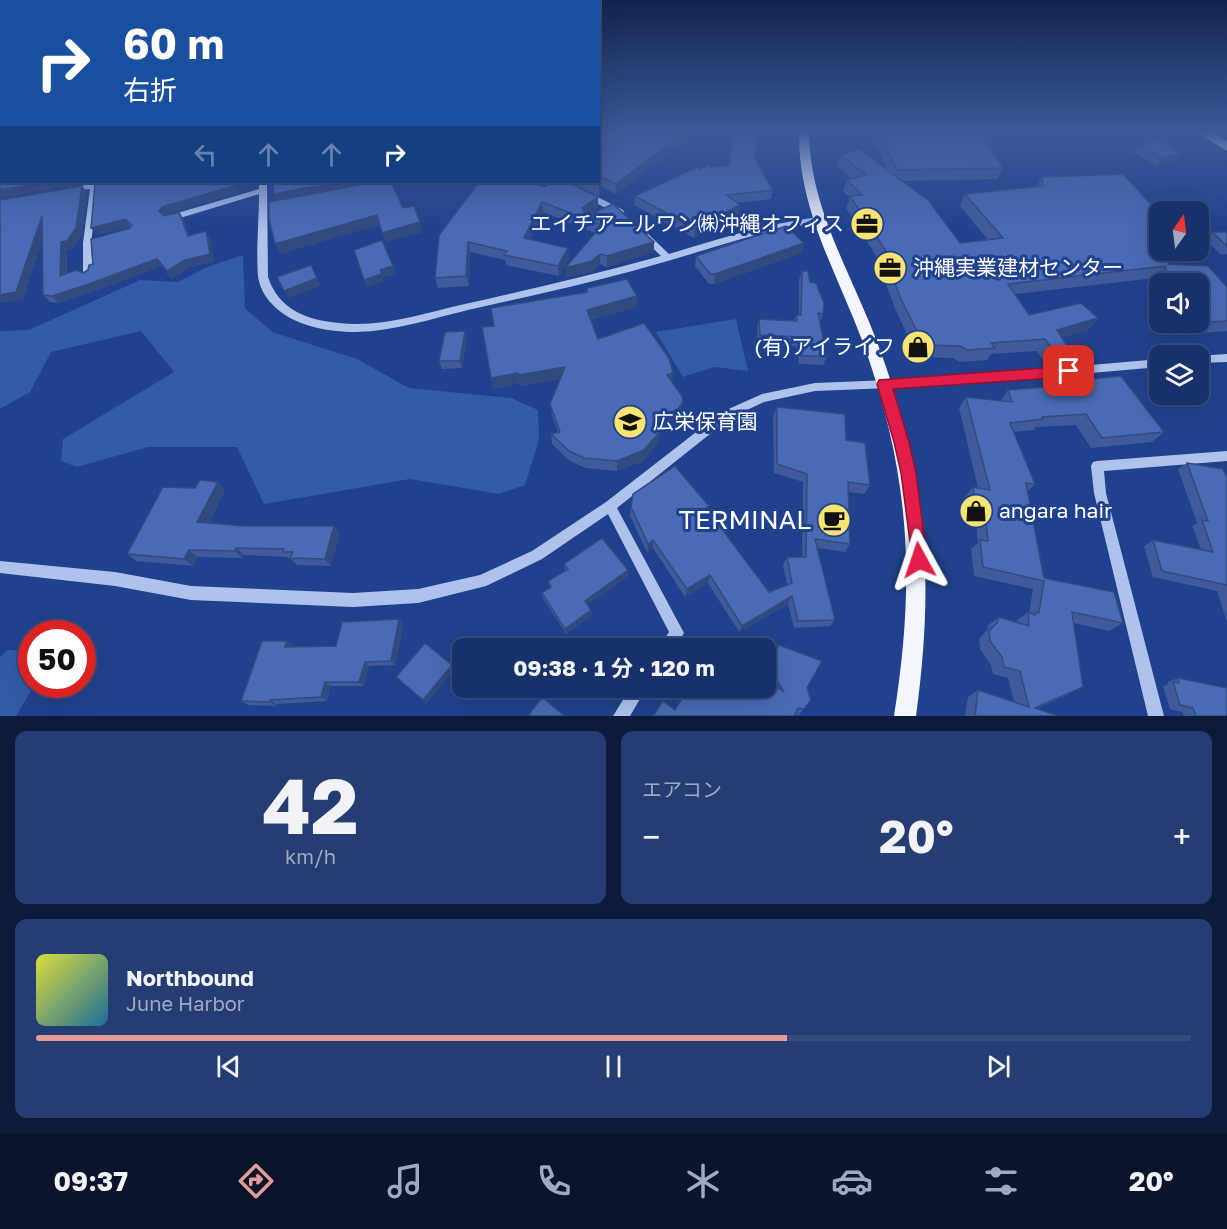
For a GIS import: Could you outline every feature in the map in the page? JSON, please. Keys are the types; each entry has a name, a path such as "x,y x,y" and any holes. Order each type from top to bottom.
{"main road":[{"path":"806,165 820,220 884,384 902,442 908,473 919,560 917,626 905,716"}],"street":[{"path":"59,192 95,184 87,243 88,275"},
{"path":"170,218 263,186 263,277 271,297 299,317 335,327 364,328 387,325 586,279 668,258 766,227 820,220"},
{"path":"581,192 620,212 628,219"},
{"path":"263,208 274,206"},
{"path":"636,227 668,258"},
{"path":"87,243 98,240"},
{"path":"1209,359 1227,358"},
{"path":"0,567 92,576 191,593 353,600 399,598 462,587 499,574 555,544 610,506 719,421 746,405 798,389 1024,376 1149,364"},
{"path":"1156,716 1100,493 1097,466 1227,456"},
{"path":"610,506 676,633 673,638"},
{"path":"621,716 633,698"}],"shaded area":[{"path":"243,255 245,308 272,332 357,359 409,388 511,398 538,410 539,440 525,485 499,494 410,479 264,504 237,447 148,447 77,467 61,461 63,439 174,372 141,331 51,352 30,392 0,409 0,331 29,330 140,280 178,282 207,267"},
{"path":"736,319 748,371 714,367 683,377 656,332"},
{"path":"7,650 18,650 18,698 27,698 16,716 0,716 0,657"}],"building":[{"path":"600,165 641,165 616,184 600,176"},
{"path":"708,165 759,165 773,190 727,195 740,205 720,215 715,213 695,229 635,196 697,167 700,169"},
{"path":"854,165 881,165 929,201 960,243 1003,238 965,194 1043,186 1042,177 1123,174 1149,202 1149,261 1208,266 1227,287 1227,321 1209,322 1209,273 1167,273 1165,266 1008,284 1029,315 1081,303 1098,318 1057,330 1072,354 1056,355 1045,339 991,343 995,348 967,350 960,346 924,345 901,299 883,252 886,251 850,196 862,195 847,180 866,175"},
{"path":"895,165 1001,165 1003,168 897,170"},
{"path":"0,183 45,183 0,190"},
{"path":"95,183 233,183 234,186 162,207 159,211 164,216 179,212 188,236 206,231 210,254 185,260 167,271 157,259 52,296 43,295 42,216 16,292 0,295 0,200 82,186 76,228 67,241 61,242 60,276 76,270 83,273 88,270 89,265 93,264 91,239 130,228 132,225 125,219 91,228"},
{"path":"273,183 333,183 274,194"},
{"path":"391,183 403,208 414,206 420,222 382,233 377,215 275,244 269,219 269,202 364,184"},
{"path":"478,183 533,183 544,187 550,183 570,183 598,197 582,208 587,216 613,204 654,242 607,256 600,254 592,261 565,268 602,225 542,202 524,238 568,248 558,266 504,255 507,251 468,242 466,276 435,278 439,235"},
{"path":"786,226 804,243 715,274 710,274 696,256"},
{"path":"1212,232 1227,232 1227,246"},
{"path":"382,240 393,266 380,270 382,274 364,280 354,250"},
{"path":"311,265 317,278 284,291 277,277"},
{"path":"802,271 808,271 810,282 816,283 824,303 823,314 818,313 827,356 802,356 799,337 760,335 759,319 797,321 796,315 801,315"},
{"path":"627,279 637,296 587,310 598,339 644,323 669,358 673,373 667,375 682,396 683,402 678,409 664,415 658,434 644,450 617,461 584,458 569,451 551,434 560,432 550,404 565,367 491,378 482,327 494,326 491,308 587,292 587,288"},
{"path":"465,331 460,361 439,361 445,332"},
{"path":"1121,376 1164,432 1102,438 1086,414 1042,417 1043,419 1010,423 1035,484 1026,483 1044,578 1114,592 1123,623 1072,612 1083,687 1035,708 1059,716 975,716 978,690 1029,707 1020,671 1004,667 1002,657 990,641 989,631 997,623 999,617 1029,626 1028,612 1035,615 1036,612 1039,613 1044,581 983,567 980,540 988,541 985,513 976,510 973,487 990,490 966,397 1012,402 1008,390 1070,385 1071,381"},
{"path":"777,407 845,414 846,440 865,443 870,485 848,482 850,544 815,539 835,620 798,621 792,596 742,626 710,575 687,589 653,540 648,544 631,507 633,494 675,466 709,506 706,508 769,592 792,583 787,557 806,557 807,474 777,464"},
{"path":"1187,463 1223,469 1227,478 1227,585 1162,571 1153,540 1213,552 1202,520 1208,521"},
{"path":"200,480 218,482 197,522 245,526 334,526 325,559 290,558 293,552 283,552 284,549 189,550 184,559 127,554 163,487 195,488"},
{"path":"602,538 628,570 585,601 591,610 565,629 542,593 551,587 548,581 568,569 564,564"},
{"path":"399,619 391,661 365,662 359,682 325,682 321,697 270,700 269,702 241,701 262,641 287,641 285,647 336,646 342,622"},
{"path":"425,643 452,665 423,700 396,677"},
{"path":"779,645 822,661 807,688 811,700 804,709 798,708 794,716 653,716 663,701 675,710 682,698 776,698 776,686 784,692 776,679 776,651"},
{"path":"1178,678 1227,688 1227,716 1196,716 1193,708 1180,705 1173,682 1179,683"},
{"path":"543,698 565,716 528,716"}],"place":[{"name":"エイチアールワン㈱沖縄オフィス","path":"867,224"},
{"name":"沖縄実業建材センター","path":"890,268"},
{"name":"(有)アイライフ","path":"918,347"},
{"name":"広栄保育園","path":"630,422"},
{"name":"angara hair","path":"976,511"},
{"name":"TERMINAL","path":"834,520"}],"route":[{"path":"919,560 916,524 902,442 884,384 1024,376 1069,371"}]}
